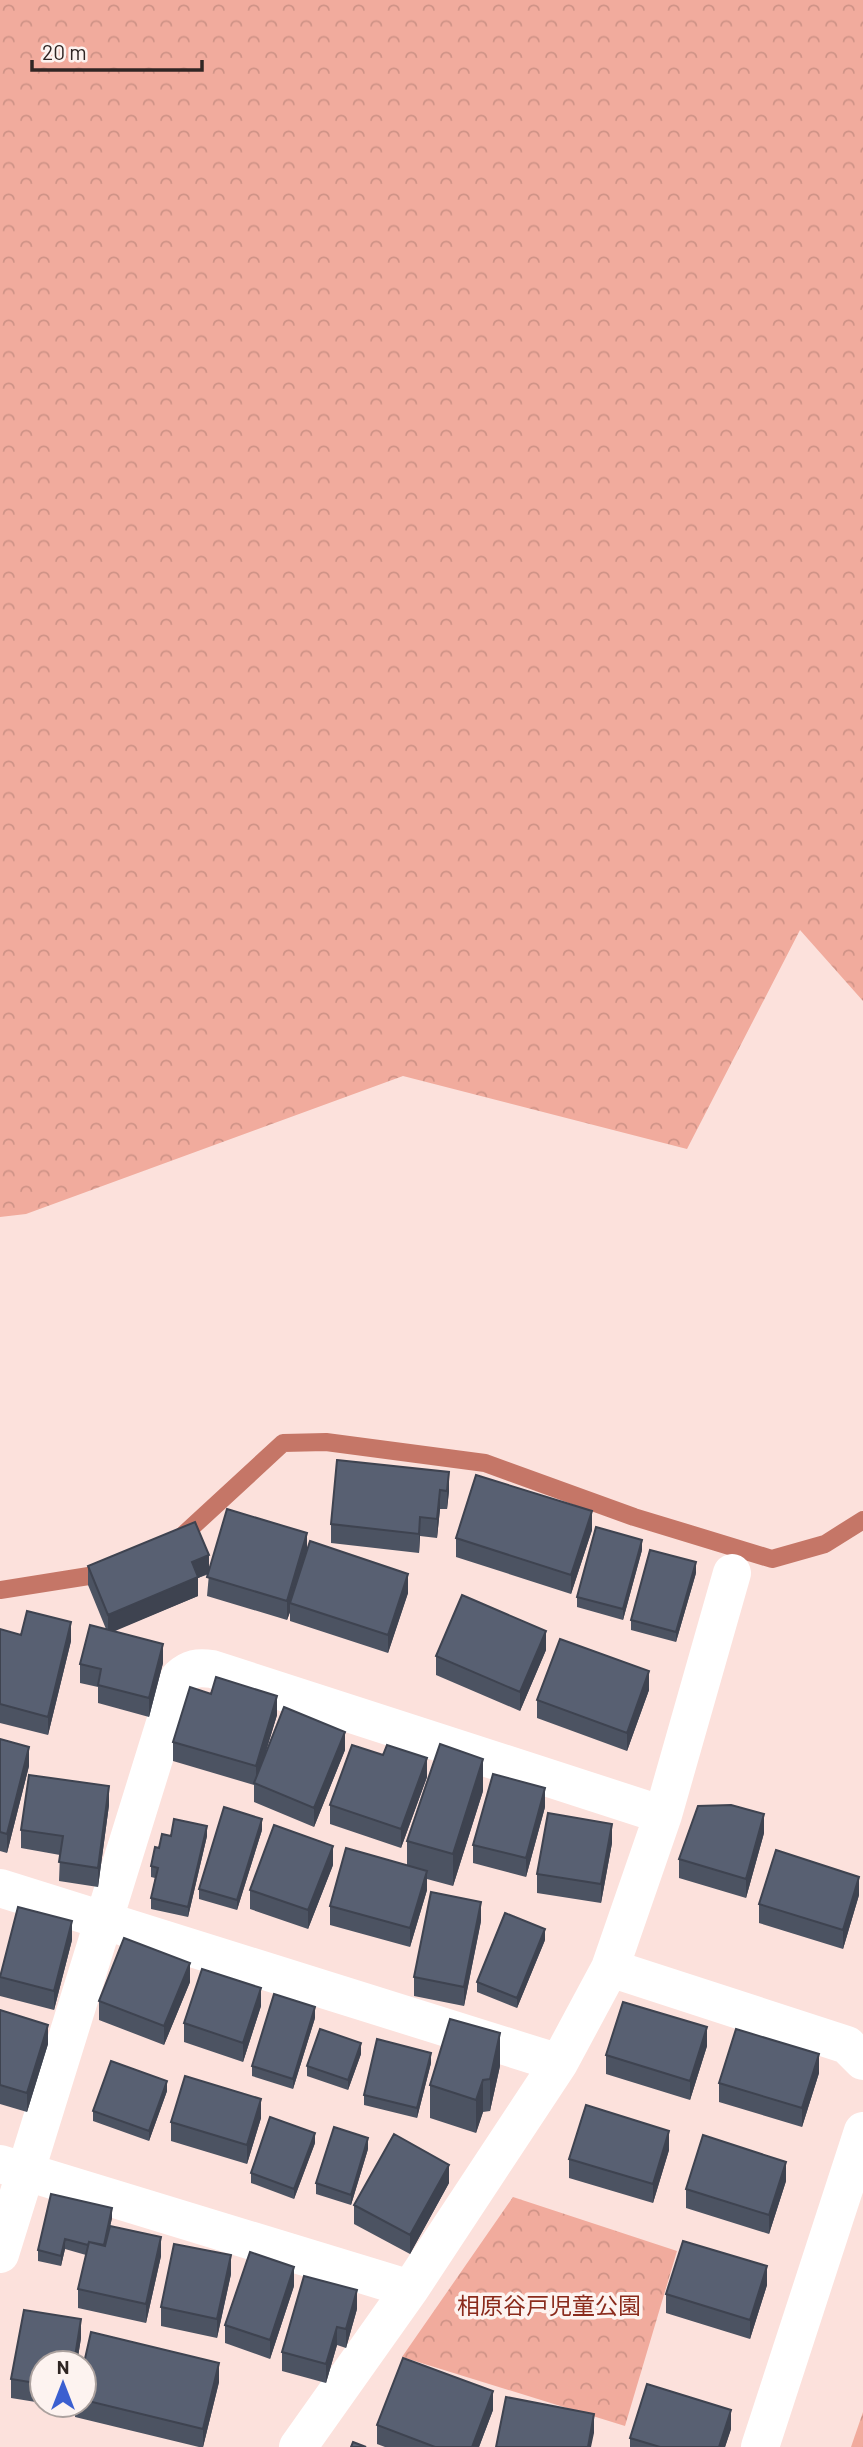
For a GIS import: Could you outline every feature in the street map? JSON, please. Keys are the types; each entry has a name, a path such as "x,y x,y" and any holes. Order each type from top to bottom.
{"street":[{"path":"298,2447 410,2289 559,2063 610,1968 663,1815 733,1573"},
{"path":"0,2254 13,2168 103,1920 179,1678 198,1667 663,1815"},
{"path":"0,1888 559,2063"},
{"path":"610,1968 847,2045 863,2061"},
{"path":"760,2447 863,2131"},
{"path":"13,2168 410,2289"}],"green space":[{"path":"0,0 863,0 863,1001 800,930 687,1149 403,1076 26,1214 0,1217"},
{"name":"相原谷戸児童公園","path":"513,2197 677,2251 625,2426 402,2357"},
{"path":"863,2412 863,2447 851,2447"}],"building":[{"path":"337,1460 449,1472 447,1491 440,1490 437,1519 420,1517 419,1534 331,1524"},
{"path":"476,1475 592,1511 571,1575 456,1538"},
{"path":"227,1509 307,1533 287,1601 207,1577"},
{"path":"195,1522 209,1555 192,1562 198,1577 108,1615 88,1566"},
{"path":"596,1527 642,1540 623,1609 577,1597"},
{"path":"310,1541 408,1574 388,1635 290,1603"},
{"path":"650,1550 696,1562 676,1632 631,1620"},
{"path":"462,1595 546,1631 520,1692 436,1656"},
{"path":"27,1611 71,1622 48,1717 0,1704 0,1629 21,1635"},
{"path":"90,1625 163,1644 149,1698 98,1685 101,1669 80,1664"},
{"path":"560,1639 649,1671 627,1733 537,1700"},
{"path":"216,1677 277,1696 256,1766 173,1742 190,1687 211,1694"},
{"path":"284,1707 345,1732 314,1808 254,1783"},
{"path":"0,1739 29,1747 7,1834 0,1832"},
{"path":"440,1744 483,1759 453,1854 407,1841"},
{"path":"352,1745 383,1755 387,1745 427,1758 401,1829 330,1805"},
{"path":"493,1774 545,1788 526,1858 473,1845"},
{"path":"29,1775 109,1786 98,1868 59,1862 63,1836 21,1830"},
{"path":"731,1805 764,1814 746,1879 679,1859 698,1806"},
{"path":"224,1807 262,1819 237,1900 199,1889"},
{"path":"548,1813 612,1824 601,1884 537,1874"},
{"path":"174,1819 207,1826 188,1907 151,1898 158,1868 151,1866 155,1847 159,1848 162,1834 171,1836"},
{"path":"274,1825 333,1846 308,1910 250,1890"},
{"path":"346,1848 427,1871 410,1928 330,1906"},
{"path":"776,1850 859,1877 843,1930 759,1904"},
{"path":"431,1892 481,1902 464,1987 414,1977"},
{"path":"18,1907 72,1921 54,1991 0,1977"},
{"path":"505,1913 545,1929 517,1998 477,1982"},
{"path":"124,1938 190,1963 164,2026 99,2001"},
{"path":"202,1969 261,1988 243,2043 184,2023"},
{"path":"274,1994 315,2007 293,2079 252,2066"},
{"path":"623,2002 707,2027 690,2081 606,2055"},
{"path":"0,2010 48,2025 27,2093 0,2085"},
{"path":"450,2019 500,2033 490,2079 483,2080 476,2100 430,2085"},
{"path":"320,2029 361,2043 348,2080 307,2066"},
{"path":"736,2029 819,2054 802,2108 719,2083"},
{"path":"377,2039 431,2053 417,2108 364,2095"},
{"path":"111,2061 167,2081 149,2131 93,2111"},
{"path":"185,2076 261,2099 247,2145 171,2122"},
{"path":"586,2105 669,2131 653,2184 569,2159"},
{"path":"270,2117 315,2133 294,2189 251,2173"},
{"path":"334,2127 368,2138 351,2195 316,2183"},
{"path":"394,2134 449,2165 410,2235 354,2205"},
{"path":"703,2135 786,2162 769,2215 686,2189"},
{"path":"51,2194 112,2208 104,2245 89,2242 88,2245 65,2239 61,2256 38,2250"},
{"path":"110,2226 161,2237 146,2304 78,2289 89,2242 105,2246"},
{"path":"683,2241 767,2266 750,2320 666,2294"},
{"path":"174,2244 231,2255 217,2319 161,2307"},
{"path":"250,2252 294,2267 270,2340 225,2325"},
{"path":"304,2276 357,2290 346,2329 337,2327 326,2364 282,2352"},
{"path":"24,2310 81,2319 76,2349 28,2349 28,2382 11,2379"},
{"path":"91,2332 219,2363 203,2429 98,2403 98,2349 87,2349"},
{"path":"403,2358 493,2391 472,2447 435,2447 377,2425"},
{"path":"647,2384 731,2410 719,2447 660,2447 630,2438"},
{"path":"506,2397 594,2414 588,2447 496,2447"},
{"path":"353,2442 366,2447 351,2447"}],"waterway":[{"path":"180,1538 283,1443 326,1442 485,1463 634,1517 772,1559 825,1544 863,1520"},
{"path":"0,1590 95,1575 110,1569"}]}
